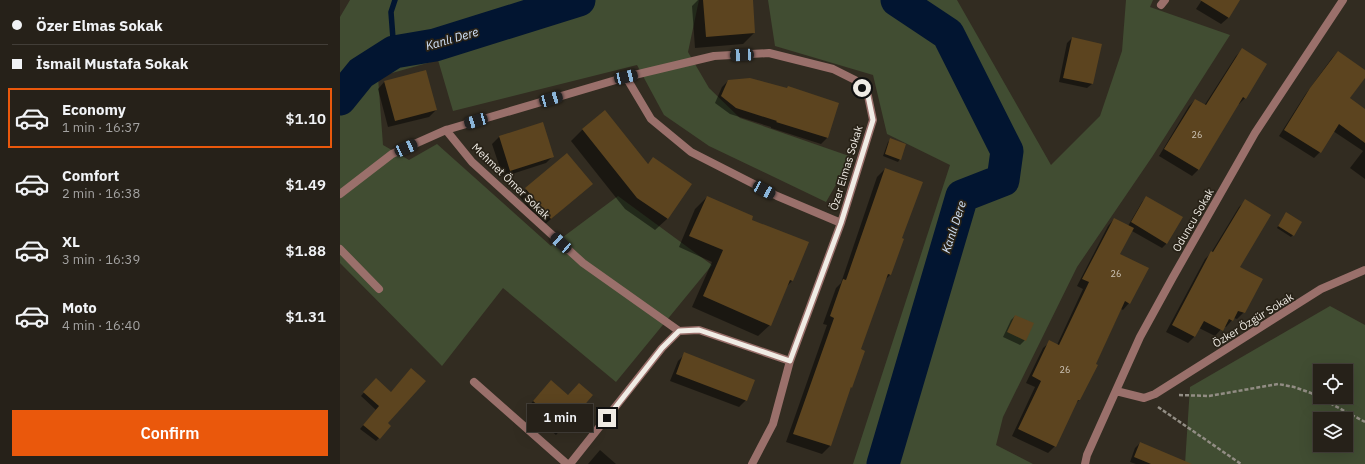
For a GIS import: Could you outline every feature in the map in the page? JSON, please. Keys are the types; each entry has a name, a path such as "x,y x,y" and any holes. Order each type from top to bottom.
{"street":[{"name":"Oduncu Sokak","path":"1085,464 1140,337 1154,310 1255,134 1343,0"},
{"name":"Özer Elmas Sokak","path":"340,194 392,154 446,130 626,77 714,56 770,53 833,69 855,80 868,96 873,120 841,223 790,361 773,424 752,464"},
{"path":"626,77 651,119 691,152 777,196 841,223"},
{"name":"Mehmet Ömer Sokak","path":"446,130 472,162 583,263 679,331"},
{"path":"340,250 379,289"},
{"name":"Özker Özgür Sokak","path":"1144,398 1155,394 1321,289 1365,270"},
{"path":"570,464 662,348 679,331 699,330 790,361"},
{"path":"474,382 567,464"},
{"path":"1116,391 1144,398"}],"path":[{"path":"1178,395 1209,396 1278,384 1294,387 1311,393 1365,422"},
{"path":"1144,398 1240,464"}],"green space":[{"path":"350,0 699,0 688,52 709,88 740,118 852,157 826,202 709,146 664,115 637,65 453,111 438,60 378,77 383,145 409,160 437,144 551,246 618,196 712,265 616,382 503,288 442,366 340,263 340,17"},
{"path":"768,0 957,0 1051,165 1100,116 1122,51 1126,0 1153,0 1150,7 1230,35 1152,157 1077,267 1003,417 996,445 1033,464 853,464 950,165 887,134 873,75 775,46"},
{"path":"1330,306 1365,325 1365,464 1185,464 1190,387"}],"building":[{"path":"703,0 753,0 755,33 706,37"},
{"path":"1200,0 1240,0 1229,18"},
{"path":"1072,37 1102,44 1093,84 1063,78"},
{"path":"1242,48 1267,64 1246,99 1243,97 1199,170 1164,149 1195,99 1206,105"},
{"path":"1338,51 1365,70 1365,78 1350,98 1365,109 1365,143 1339,124 1321,153 1284,130 1310,88"},
{"path":"426,70 437,110 395,121 384,81"},
{"path":"750,78 787,88 788,86 839,103 828,138 736,108 721,96 728,80"},
{"path":"605,110 648,164 653,157 692,184 668,219 637,198 582,129"},
{"path":"543,122 554,157 510,171 499,136"},
{"path":"890,138 906,144 901,160 885,154"},
{"path":"567,153 593,184 551,219 525,188"},
{"path":"885,168 923,182 902,238 904,239 891,275 888,274 861,349 865,351 831,446 793,434 834,318 830,316 843,279 846,280"},
{"path":"707,196 753,216 752,220 809,242 793,281 790,280 771,326 703,296 723,250 689,236"},
{"path":"1146,196 1183,217 1167,244 1131,222"},
{"path":"1245,199 1271,215 1240,267 1263,279 1245,313 1238,311 1233,321 1229,319 1223,331 1204,321 1195,337 1172,325 1211,251 1213,252"},
{"path":"1286,212 1302,222 1294,236 1278,226"},
{"path":"1114,218 1134,228 1120,254 1149,268 1130,304 1125,301 1096,364 1098,365 1080,400 1078,400 1056,447 1018,429 1041,381 1032,376 1049,340 1059,345 1089,282 1082,279"},
{"path":"1015,315 1034,323 1026,341 1007,332"},
{"path":"684,352 755,380 747,401 676,374"},
{"path":"411,368 426,381 388,423 391,426 380,439 363,425 379,406 363,392 376,378 391,392"},
{"path":"551,380 568,395 579,383 593,395 564,429 533,401"},
{"path":"1140,442 1192,464 1151,464 1134,457"}],"waterway":[{"path":"394,52 391,12 395,0"},
{"name":"Kanlı Dere","path":"340,99 361,73 394,52 435,45 579,0"},
{"name":"Kanlı Dere","path":"883,464 962,196 1003,180 1007,151 948,34 897,0"}],"route":[{"path":"607,418 662,348 679,331 699,330 790,361 841,223 873,120 868,96 862,88"}]}
